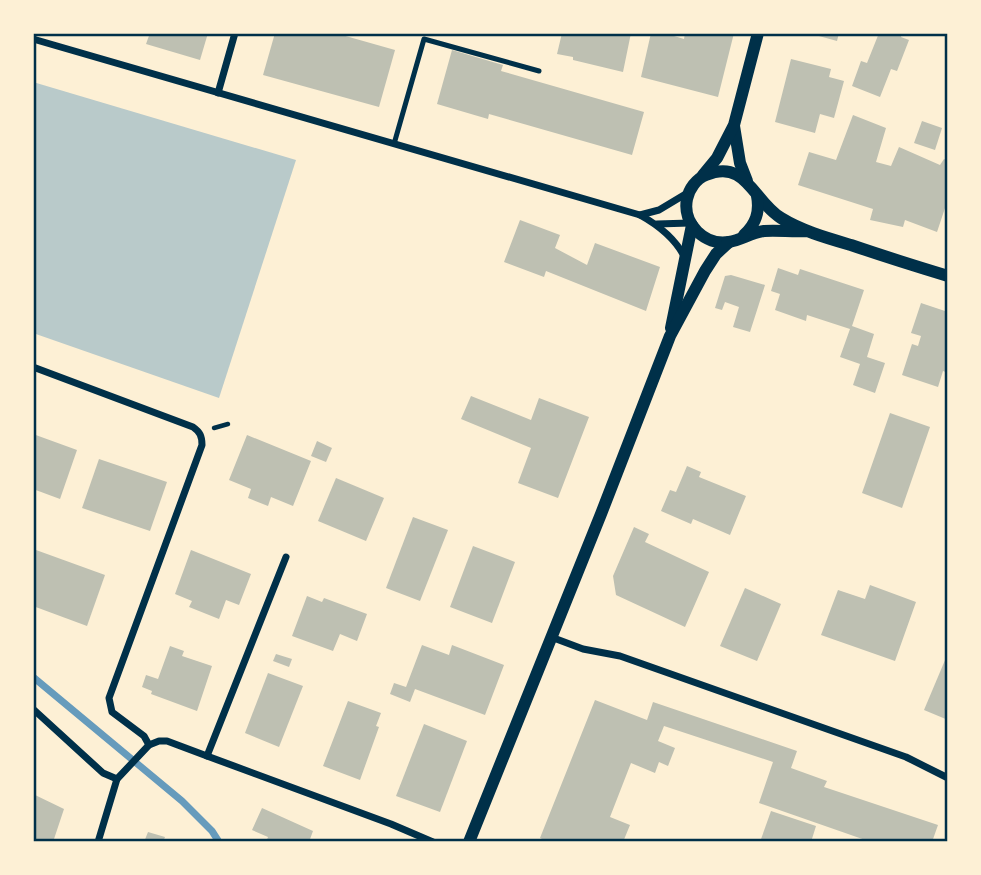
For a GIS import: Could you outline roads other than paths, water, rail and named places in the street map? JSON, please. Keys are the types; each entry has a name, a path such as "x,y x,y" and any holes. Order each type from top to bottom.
{"street":[{"path":"218,93 235,33"},
{"path":"640,215 659,210 689,192 717,158 734,125 758,33"},
{"path":"33,39 640,215 657,224 679,247 686,259"},
{"path":"734,125 740,163 747,181 770,211 807,231 948,276"},
{"path":"702,176 718,171 734,172 747,181"},
{"path":"670,336 691,224 686,207 689,192"},
{"path":"744,235 751,229 758,213 757,195"},
{"path":"657,224 691,224 704,237 729,242"},
{"path":"469,842 670,336 716,254 729,242 744,235 764,231 807,231"},
{"path":"33,367 193,427 202,437 202,445 109,698 112,712 144,736 149,745"},
{"path":"207,756 286,558"},
{"path":"551,637 583,649 620,656 906,757 948,778"},
{"path":"33,709 103,774 117,779"},
{"path":"98,842 117,779 149,745 167,741 433,842"}],"lane":[{"path":"394,144 424,38 539,71"}],"waterway":[{"path":"33,677 182,801 212,831 219,842"}]}
